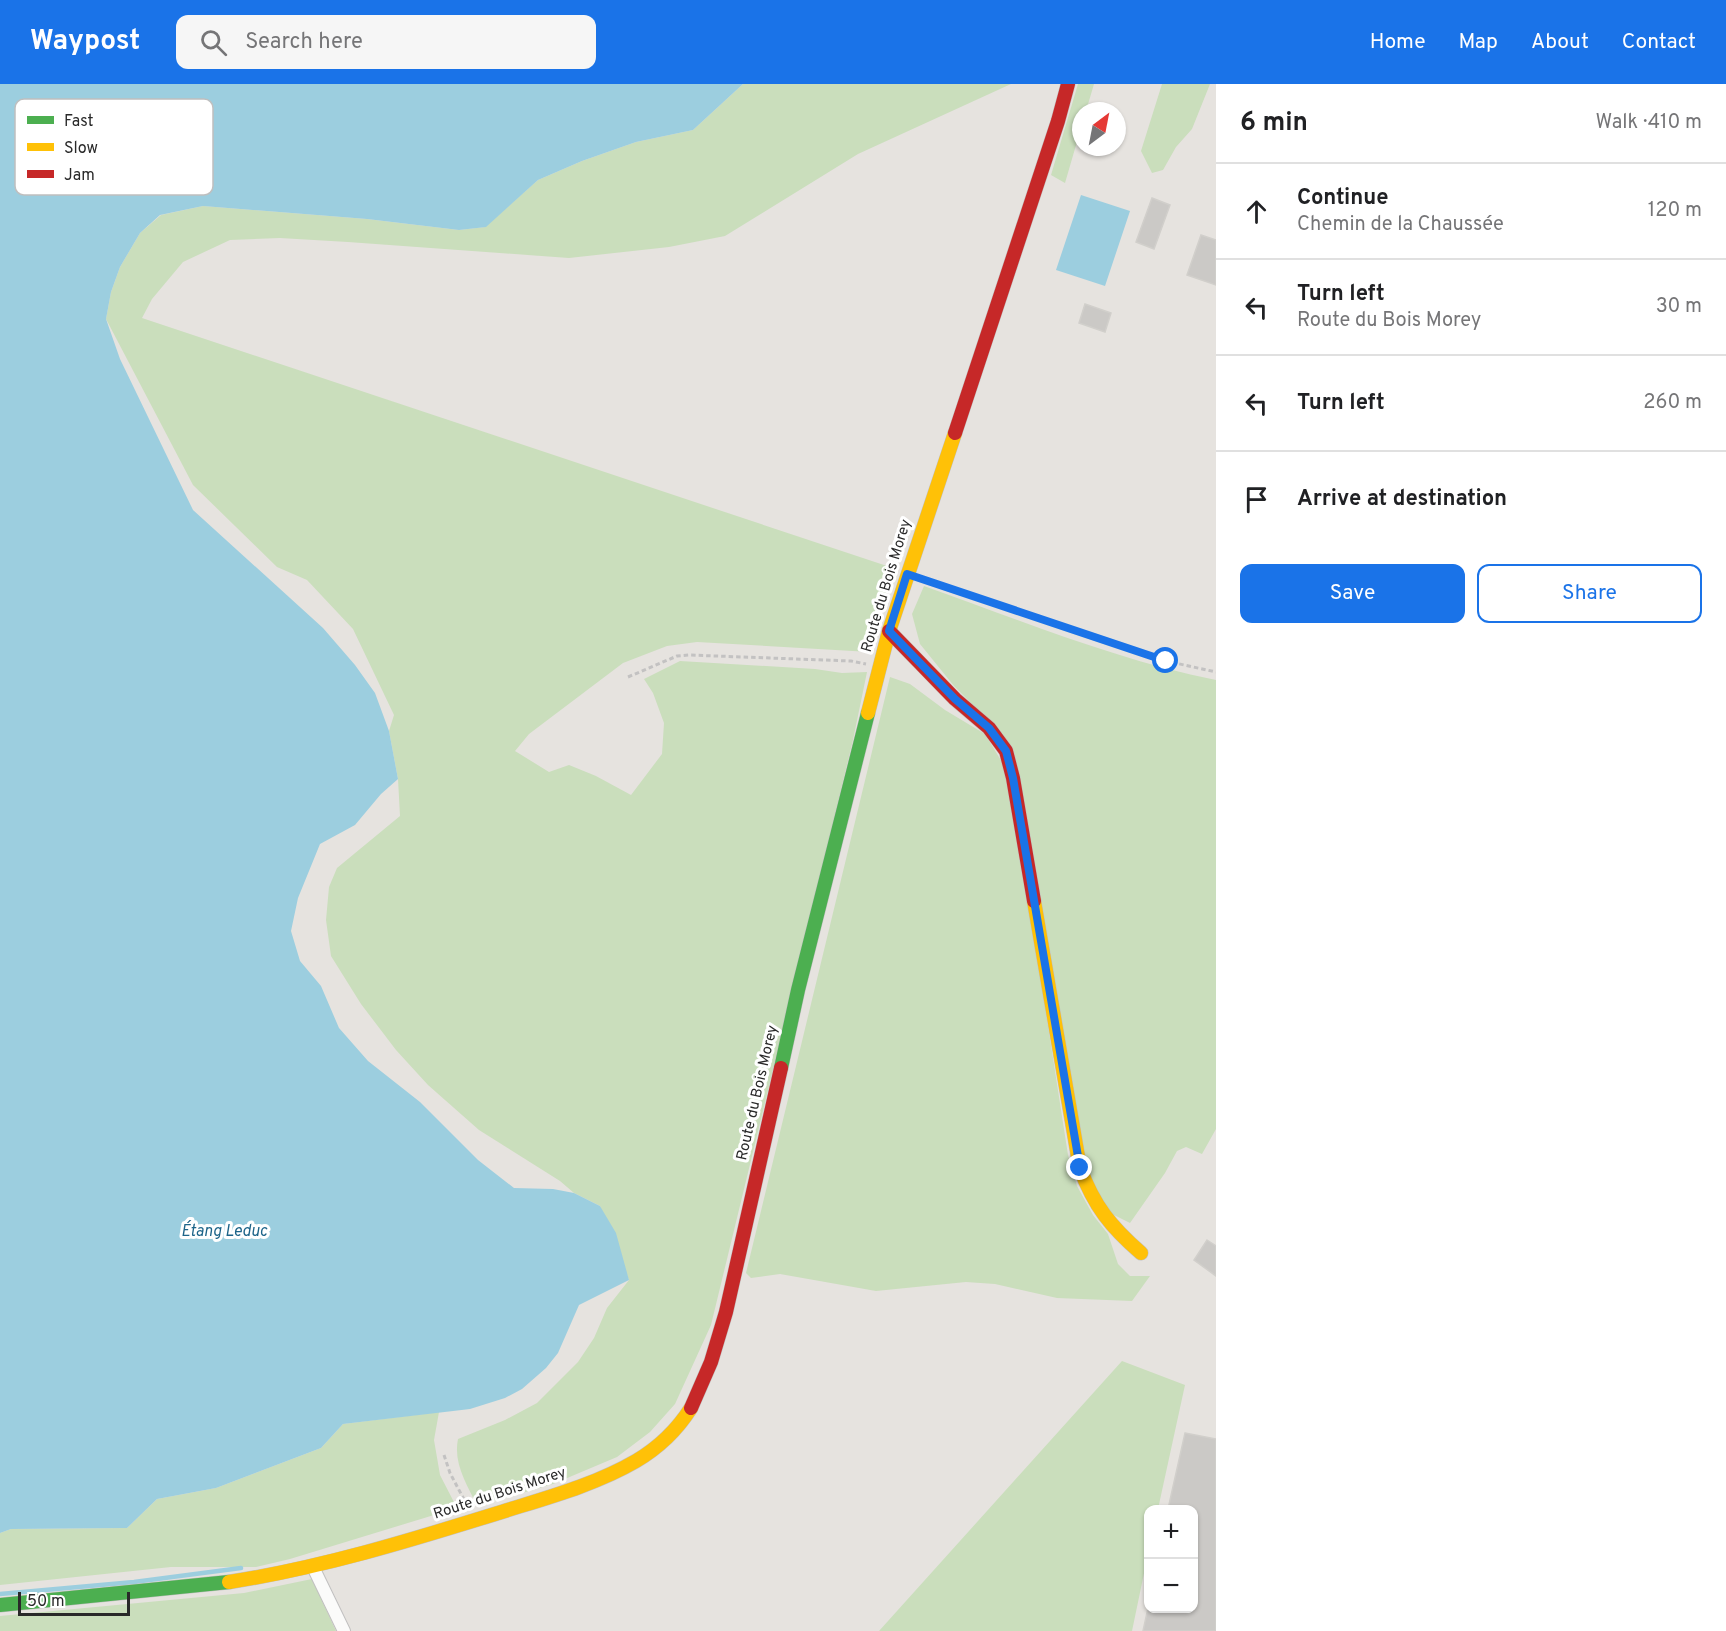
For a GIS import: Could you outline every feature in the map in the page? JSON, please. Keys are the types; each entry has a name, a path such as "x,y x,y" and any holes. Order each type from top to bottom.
{"street":[{"name":"Route du Bois Morey","path":"0,1605 194,1586 313,1567 475,1521 593,1482 640,1458 667,1438 684,1418 698,1395 713,1359 726,1312 798,990 889,631 1058,121 1068,84"},
{"path":"889,631 955,699 989,728 1006,751 1015,790 1080,1168 1090,1197 1109,1225 1141,1253"},
{"path":"313,1567 344,1631"}],"path":[{"path":"907,574 1166,661 1216,672"},
{"path":"628,677 677,656 689,655 851,661 879,667"},
{"path":"444,1455 450,1473 475,1521"}],"green space":[{"path":"743,84 1011,84 858,154 725,236 669,247 569,258 280,238 230,240 183,262 152,299 142,318 893,568 870,652 697,642 667,646 623,663 529,734 515,751 549,772 569,765 596,776 631,795 662,754 664,723 653,693 644,679 680,661 815,669 842,673 867,672 853,740 711,1325 675,1404 650,1432 617,1457 553,1484 477,1506 459,1465 458,1439 505,1420 537,1403 578,1362 594,1338 607,1308 629,1280 600,1206 574,1193 560,1181 479,1130 428,1085 396,1050 361,1004 331,956 326,920 329,887 337,868 400,816 398,779 389,731 394,715 353,629 307,580 277,567 193,485 106,319 111,292 120,267 140,233 161,215 203,206 367,219 459,230 485,227 538,180 582,161 636,142 693,130"},
{"path":"1078,84 1094,84 1089,102 1073,102"},
{"path":"1162,84 1210,84 1192,129 1176,147 1163,170 1152,173 1141,151"},
{"path":"1072,104 1073,156 1065,183 1051,175"},
{"path":"924,586 1142,662 1216,680 1216,1129 1202,1154 1186,1147 1177,1151 1165,1173 1130,1223 1112,1214 1089,1182 1017,778 990,722 954,686 920,644 912,614"},
{"path":"890,677 910,684 945,710 985,734 1005,767 1029,903 1068,1155 1077,1186 1093,1215 1108,1234 1118,1264 1130,1276 1150,1276 1132,1301 1057,1298 995,1284 966,1282 876,1291 780,1274 751,1278 746,1273"},
{"path":"1122,1361 1185,1385 1159,1505 1144,1505 1144,1573 1132,1631 879,1631"},
{"path":"439,1412 434,1440 440,1475 457,1508 290,1559 256,1567 171,1567 0,1585 0,1533 11,1529 127,1528 157,1499 216,1488 321,1448 343,1424"},
{"path":"312,1579 336,1631 0,1631 0,1616 244,1593"}],"water":[{"name":"Étang Leduc","path":"0,84 743,84 693,130 636,142 582,161 538,180 486,227 459,230 367,219 203,206 160,215 140,233 120,267 111,292 106,319 120,359 193,510 323,628 355,665 375,693 389,731 398,779 381,794 355,825 320,844 298,898 291,931 300,961 321,986 339,1028 368,1061 420,1102 478,1160 514,1188 553,1189 574,1193 600,1206 616,1233 629,1280 579,1305 558,1353 546,1368 522,1389 505,1398 470,1409 343,1424 321,1448 216,1488 157,1499 127,1528 11,1529 0,1533"},
{"path":"1081,195 1130,211 1105,286 1056,270"}],"building":[{"path":"1152,198 1170,205 1154,249 1136,242"},
{"path":"1201,235 1216,240 1216,285 1187,275"},
{"path":"1085,304 1111,313 1105,332 1079,323"},
{"path":"1207,1240 1216,1246 1216,1276 1194,1260"},
{"path":"1185,1433 1216,1439 1216,1631 1143,1631 1147,1613 1198,1613 1198,1505 1169,1505"}],"waterway":[{"path":"0,1594 134,1582 241,1568"}],"traffic: fast":[{"path":"781,1068 798,990 868,713"},
{"path":"0,1605 229,1582"}],"traffic: slow":[{"path":"868,713 889,631 955,433"},
{"path":"1034,901 1080,1168 1091,1194 1104,1215 1141,1253"},
{"path":"229,1582 364,1553 585,1485 620,1470 652,1450 673,1431 691,1408"}],"traffic: jam":[{"path":"955,433 1058,121 1068,84"},
{"path":"889,631 955,699 989,728 1006,751 1013,778 1034,901"},
{"path":"691,1408 711,1362 726,1312 781,1068"}],"route":[{"path":"1080,1168 1013,778 1006,751 989,728 955,699 889,631 907,574 1166,661"}]}
